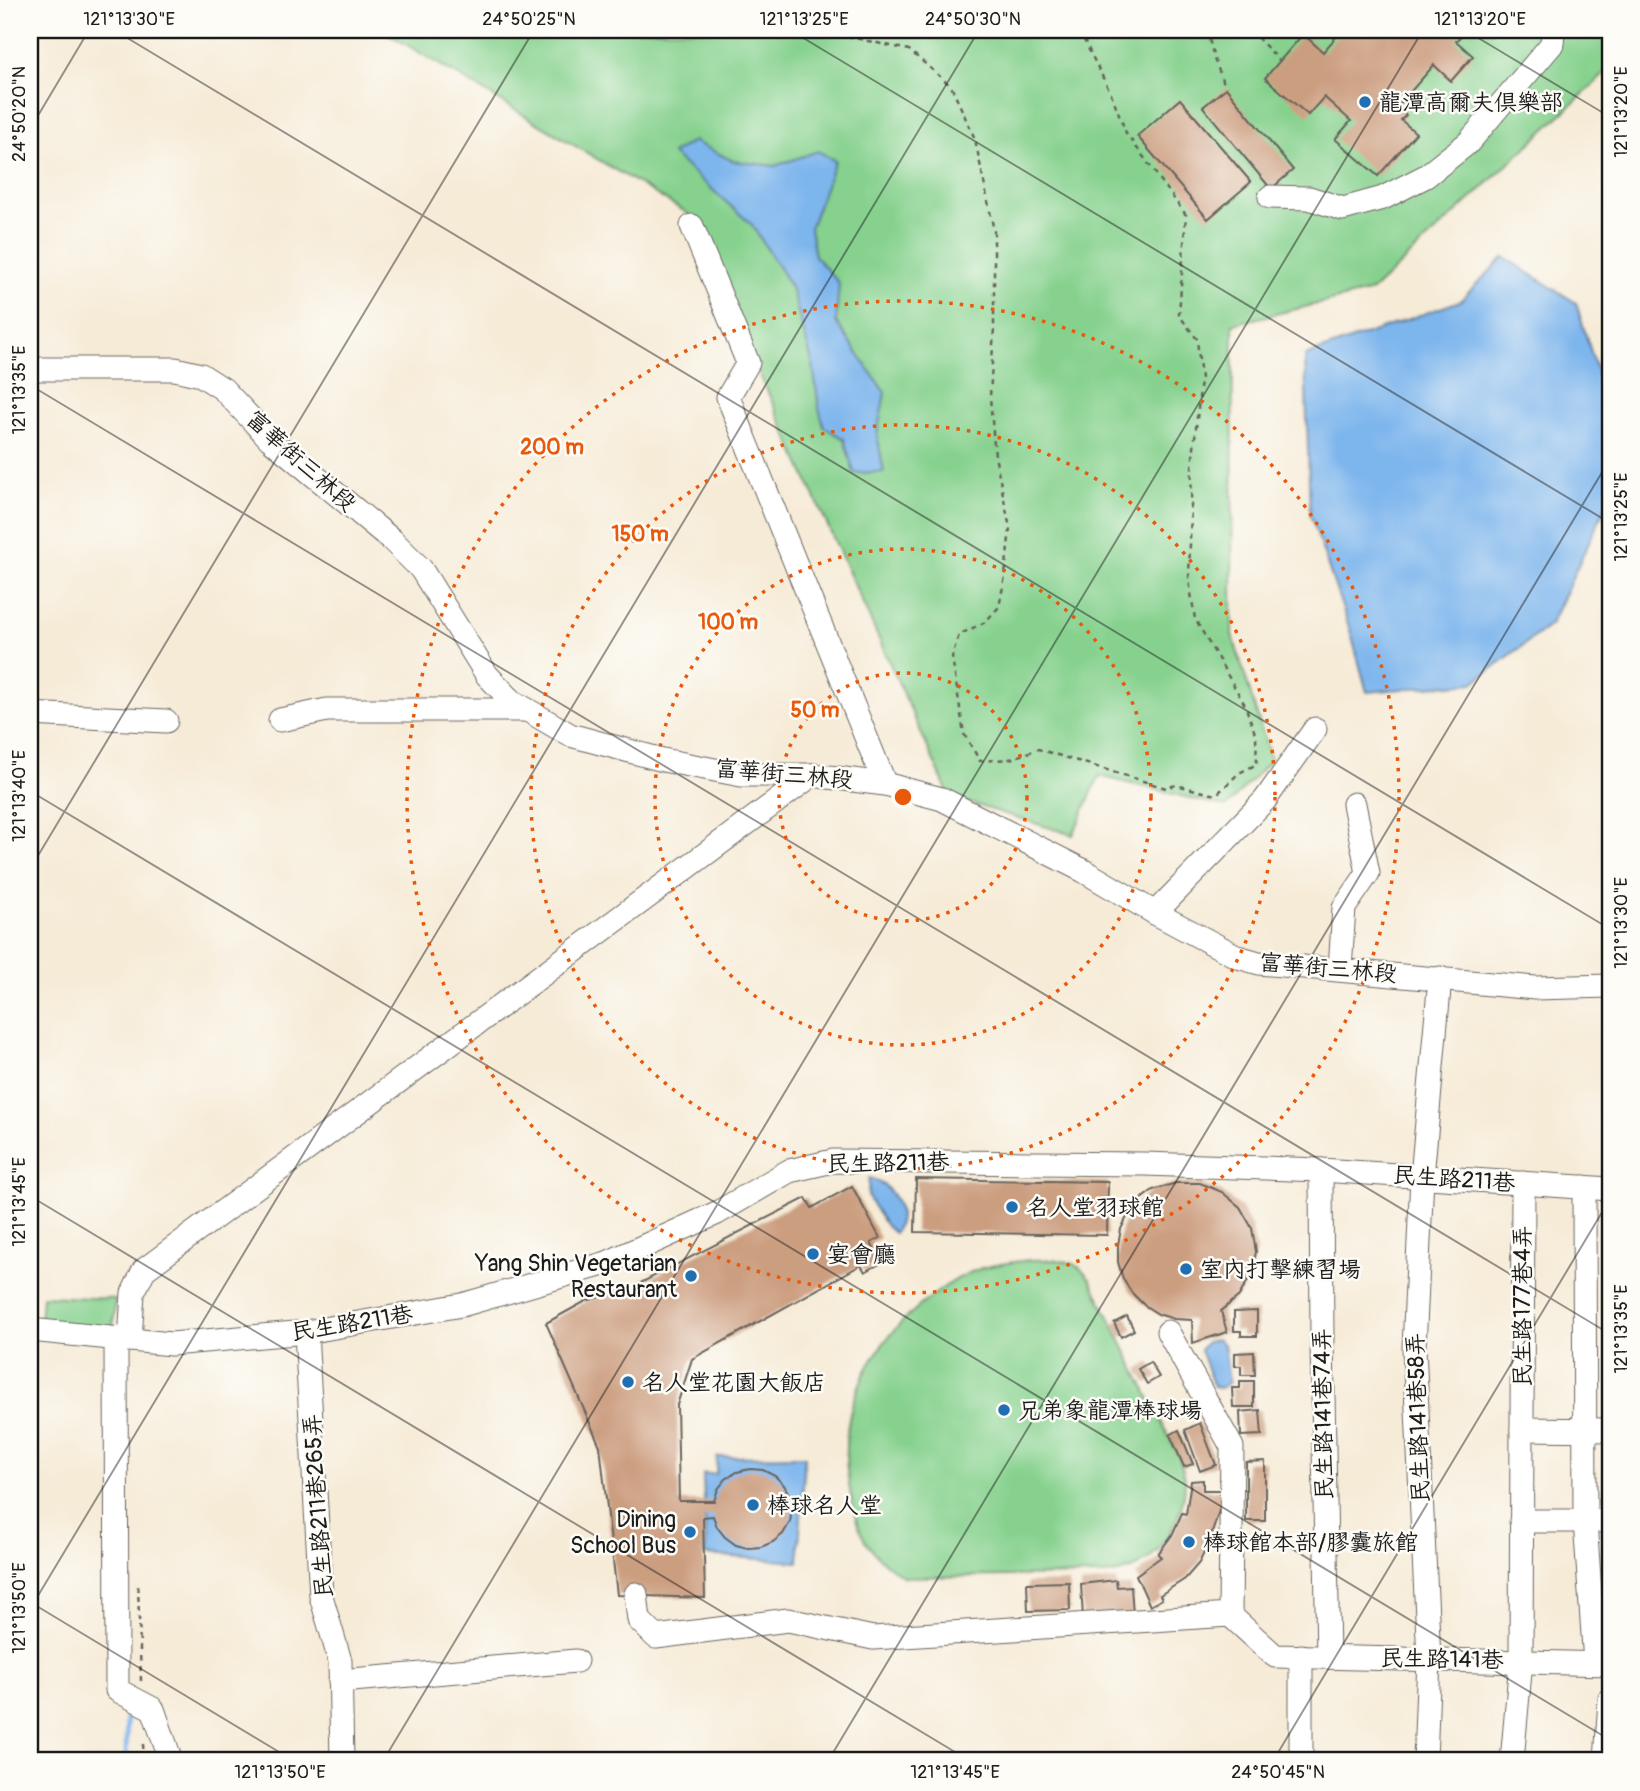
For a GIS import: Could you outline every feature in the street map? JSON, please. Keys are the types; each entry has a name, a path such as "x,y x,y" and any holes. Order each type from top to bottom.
{"street":[{"path":"1270,197 1309,198 1343,209 1383,198 1426,176 1469,142 1552,44 1553,30"},
{"path":"692,226 748,363 728,397 886,783"},
{"name":"富華街三林段","path":"30,369 175,369 201,374 223,388 270,439 392,540 421,569 487,675 512,701 570,735 663,760 741,775 812,775 886,783 942,799 1084,871 1238,957 1259,963 1535,988 1610,986"},
{"path":"280,720 327,710 527,710"},
{"path":"30,714 166,721"},
{"path":"1155,913 1265,800 1315,729"},
{"path":"171,1761 153,1709 117,1690 123,1340 133,1293 144,1270 812,775"},
{"path":"1340,969 1344,908 1368,873 1354,804"},
{"name":"民生路141巷58弄","path":"1425,1761 1429,1659 1414,1348 1422,1177 1440,978"},
{"name":"民生路211巷","path":"30,1330 171,1344 306,1332 462,1305 607,1263 716,1213 789,1171 833,1161 1144,1164 1321,1170 1610,1189"},
{"name":"民生路141巷74弄","path":"1321,1170 1328,1657"},
{"name":"民生路177巷4弄","path":"1512,1761 1521,1661 1523,1183"},
{"path":"1584,1187 1586,1521 1603,1664"},
{"name":"民生路211巷265弄","path":"306,1332 321,1596 340,1661 342,1761"},
{"path":"636,1594 639,1620 656,1637 788,1620 873,1638 1230,1615 1233,1447 1168,1332"},
{"path":"1522,1429 1610,1430"},
{"path":"1521,1521 1610,1521"},
{"name":"民生路141巷","path":"1230,1615 1275,1656 1603,1664"},
{"path":"1301,1656 1301,1761"},
{"path":"340,1681 576,1661"},
{"path":"1606,1761 1610,1699"}],"path":[{"path":"758,30 792,35 832,33 909,50 951,86 975,139 994,232 994,328 989,397 995,456 1010,528 999,607 985,622 959,635 952,657 964,734 981,761 1010,759 1038,749 1166,788 1176,785 1216,795 1239,774 1257,764 1257,754 1256,736 1245,705 1195,619 1189,580 1192,467 1200,379 1197,339 1179,315 1186,215 1126,133 1114,98 1079,30"},
{"path":"1207,30 1214,59 1226,88"},
{"path":"1250,30 1280,61"}],"green space":[{"path":"382,30 1610,30 1610,69 1372,291 1233,324 1232,634 1271,760 1226,807 1099,776 1073,835 950,797 687,213"},
{"name":"兄弟象龍潭棒球場","path":"1029,1260 1071,1263 1090,1279 1183,1469 1184,1492 1178,1517 1156,1552 1136,1567 1120,1573 904,1577 879,1558 864,1539 852,1502 846,1457 847,1430 862,1379 890,1335 909,1315 943,1288 982,1268"},
{"path":"42,1296 115,1299 113,1328 40,1325"}],"water":[{"path":"693,141 733,161 775,166 818,151 835,161 810,228 815,256 839,283 836,322 885,393 877,434 884,472 854,473 844,439 824,427 813,365 791,287 752,225 672,154"},
{"path":"1504,257 1576,303 1610,414 1610,497 1550,625 1473,683 1367,692 1350,630 1310,514 1305,356 1460,301"},
{"path":"869,1178 885,1187 896,1200 900,1217 894,1233 886,1226 868,1197"},
{"path":"1217,1339 1224,1345 1229,1382 1222,1388 1214,1387 1200,1350 1207,1342"},
{"path":"805,1456 798,1562 706,1555 703,1474 716,1474 717,1457"}],"building":[{"name":"龍潭高爾夫俱樂部","path":"1342,30 1466,30 1456,41 1473,56 1451,81 1434,65 1397,107 1406,115 1401,120 1416,133 1378,176 1335,139 1351,121 1324,97 1308,115 1265,78 1303,34 1323,52"},
{"path":"1226,88 1293,170 1271,189 1203,107"},
{"path":"1180,99 1251,182 1208,219 1137,136"},
{"name":"名人堂羽球館","path":"916,1179 1108,1182 1107,1235 915,1232"},
{"name":"室內打擊練習場","path":"1176,1183 1200,1183 1222,1192 1240,1207 1252,1228 1256,1252 1251,1275 1239,1296 1221,1311 1227,1332 1193,1343 1192,1320 1174,1319 1158,1314 1144,1305 1123,1279 1118,1262 1121,1229 1129,1213 1153,1190"},
{"name":"名人堂花園大飯店","path":"852,1186 880,1238 871,1243 881,1263 865,1272 861,1265 692,1359 677,1405 679,1501 714,1501 718,1489 726,1479 737,1472 763,1470 775,1476 790,1496 790,1522 783,1534 773,1542 748,1548 736,1545 725,1537 713,1516 703,1517 705,1598 617,1595 600,1446 546,1323 586,1301 627,1290 806,1198 812,1208"},
{"path":"1257,1311 1257,1336 1241,1336 1241,1331 1234,1331 1234,1312"},
{"path":"1127,1316 1134,1330 1121,1337 1114,1323"},
{"path":"1254,1352 1255,1375 1241,1375 1241,1366 1235,1366 1235,1353"},
{"path":"1150,1362 1159,1377 1147,1384 1138,1369"},
{"path":"1240,1381 1254,1381 1254,1407 1233,1407 1232,1388 1240,1388"},
{"path":"1260,1410 1262,1435 1241,1436 1240,1412"},
{"path":"1200,1423 1216,1465 1200,1471 1185,1430"},
{"path":"1179,1430 1193,1464 1184,1467 1170,1435"},
{"path":"1265,1461 1265,1521 1246,1521 1246,1462"},
{"name":"棒球館本部/膠囊旅館","path":"1203,1480 1203,1490 1221,1490 1220,1507 1209,1543 1199,1563 1185,1579 1160,1595 1162,1599 1150,1606 1136,1575 1161,1557 1158,1554 1172,1535 1182,1513 1186,1514 1191,1481"},
{"path":"1116,1580 1117,1587 1131,1586 1133,1614 1083,1618 1081,1584"},
{"path":"1069,1582 1070,1610 1028,1611 1027,1583"}],"waterway":[{"path":"126,1761 127,1701"}],"place":[{"name":"龍潭高爾夫俱樂部","path":"1365,102"},
{"name":"名人堂羽球館","path":"1012,1207"},
{"name":"宴會廳","path":"813,1254"},
{"name":"室內打擊練習場","path":"1186,1269"},
{"name":"Yang Shin Vegetarian Restaurant","path":"691,1276"},
{"name":"名人堂花園大飯店","path":"628,1382"},
{"name":"兄弟象龍潭棒球場","path":"1004,1410"},
{"name":"棒球名人堂","path":"753,1505"},
{"name":"Dining School Bus","path":"690,1532"},
{"name":"棒球館本部/膠囊旅館","path":"1189,1542"}]}
